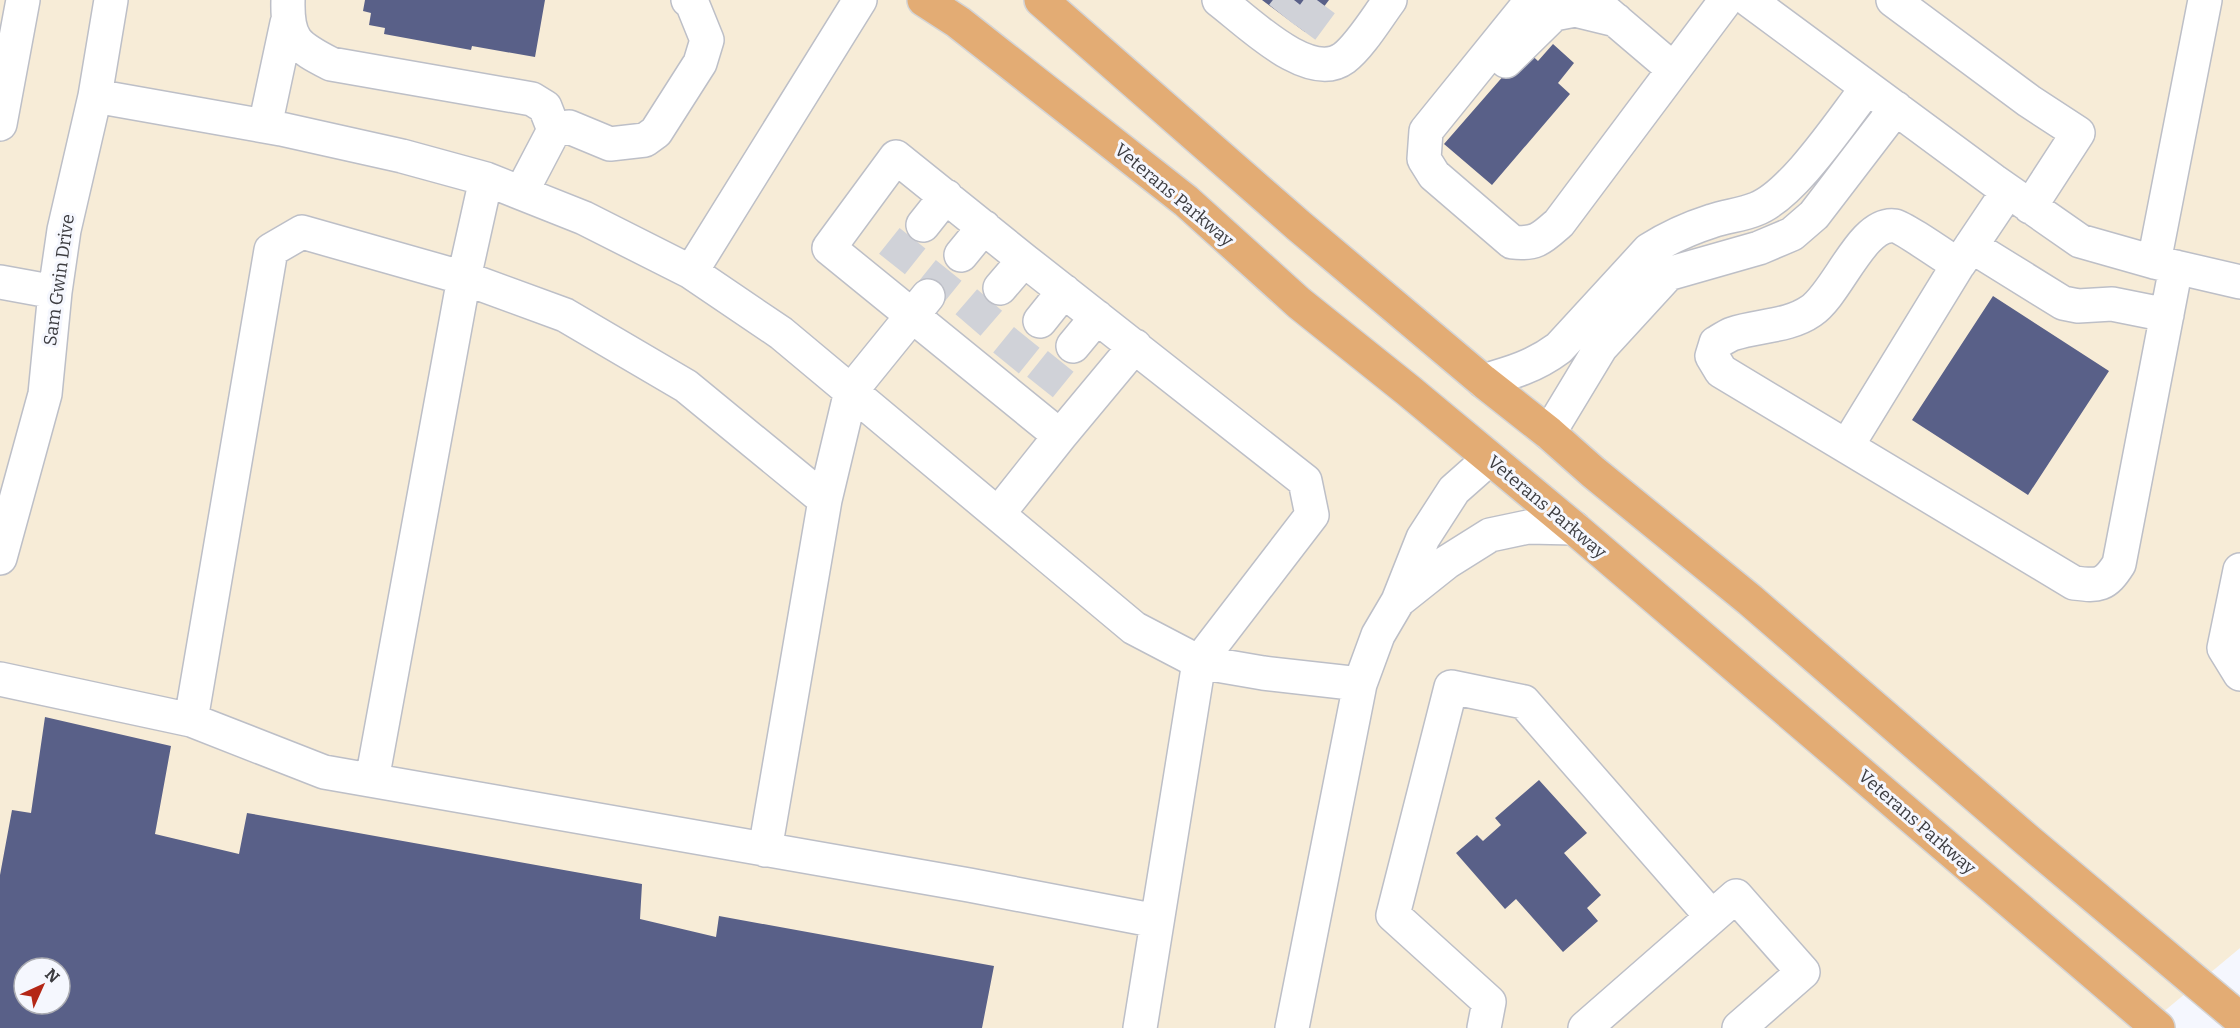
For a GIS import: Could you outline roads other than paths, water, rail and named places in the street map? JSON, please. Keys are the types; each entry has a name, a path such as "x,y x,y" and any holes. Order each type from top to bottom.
{"main road":[{"name":"Veterans Parkway","path":"924,0 967,29 1186,201 1299,303 1574,528 2158,1028"},
{"path":"1041,0 1299,226 1758,608 2027,840 2240,1019"}],"street":[{"path":"0,122 22,0"},
{"name":"Sam Gwin Drive","path":"0,558 45,394 55,292 64,230 95,96 111,0"},
{"path":"554,129 569,127 610,144 645,140 656,132 700,63 707,40 692,3 688,0"},
{"path":"691,272 860,0"},
{"path":"1219,0 1273,25 1308,63 1328,65 1344,58 1390,0"},
{"path":"1532,0 1426,131 1424,159 1434,175 1512,242 1524,243 1540,240 1559,223 1726,0"},
{"path":"1589,0 1596,3 1674,69"},
{"path":"1749,0 2019,199 2080,241 2240,282"},
{"path":"1847,446 1964,255 2078,134 2029,101 1893,0"},
{"path":"2167,315 2112,304 2078,306 2063,303 1964,255 1896,226 1881,228 1866,238 1824,302 1794,320 1732,334 1716,343 1712,356 1721,371 2074,583 2094,586 2109,579 2119,564 2167,315 2165,264 2205,0"},
{"path":"1424,159 1518,48 1554,14 1575,10 1616,20"},
{"path":"265,126 288,11"},
{"path":"288,11 291,35 307,51 331,63 532,99 545,107 554,129 521,193"},
{"path":"1483,381 1541,362 1558,348 1649,250 1660,243 1712,221 1757,209 1774,199 1790,186 1867,88"},
{"path":"95,96 265,126 402,156 486,179 584,218 691,272 781,333 1134,628 1199,662 1263,673 1360,684"},
{"path":"1549,433 1601,347 1668,274 1759,248 1792,234 1814,215 1896,108"},
{"path":"1060,436 1032,396 884,275 829,248 896,157 1305,481 1311,515 1199,662 1140,1028"},
{"path":"372,780 464,278 486,179"},
{"path":"923,225 946,196"},
{"path":"961,255 984,226"},
{"path":"192,720 271,250 302,232 464,278 565,315 686,386 825,500"},
{"path":"1000,288 1024,260"},
{"path":"0,282 55,292"},
{"path":"1040,321 1064,291"},
{"path":"765,850 825,500 851,391 920,305"},
{"path":"1073,346 1097,317"},
{"path":"998,514 1135,346"},
{"path":"1297,1027 1360,684 1378,635 1398,601 1423,538 1454,490 1489,459"},
{"path":"1398,601 1448,562 1490,535 1528,528 1574,528"},
{"path":"2240,570 2224,648 2240,674"},
{"path":"0,679 192,720 324,772 969,885 1157,921"},
{"path":"1484,1028 1490,1002 1393,915 1451,687 1524,702 1712,917"},
{"path":"1585,1028 1737,896 1803,972 1739,1028"}],"tunnel":[{"path":"1282,15 1294,0"},
{"path":"1302,30 1324,0"},
{"path":"892,264 923,225"},
{"path":"928,296 961,255"},
{"path":"968,325 1000,288"},
{"path":"1006,363 1040,321"},
{"path":"1040,387 1073,346"}]}
